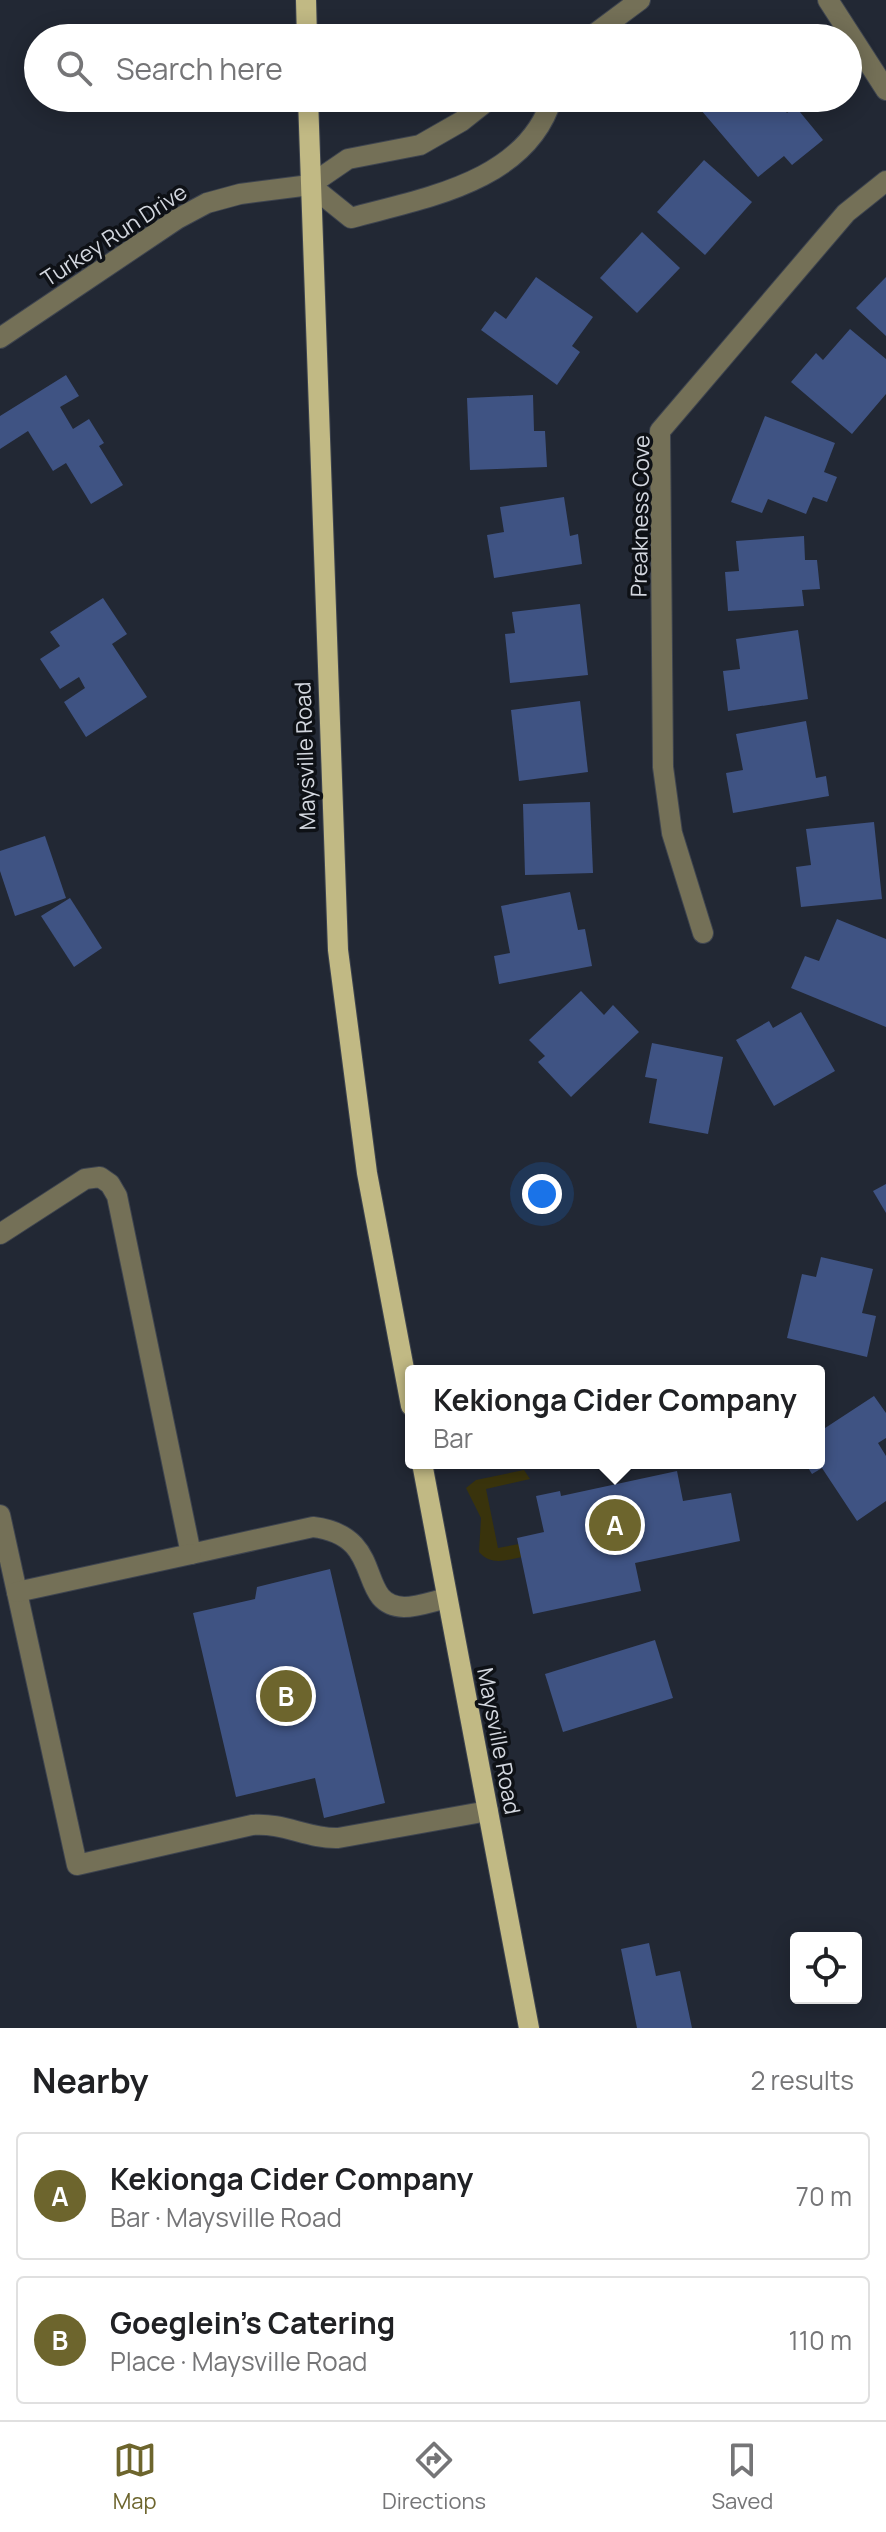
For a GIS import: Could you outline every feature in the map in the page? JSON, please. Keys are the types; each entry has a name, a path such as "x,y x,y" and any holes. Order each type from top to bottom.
{"main road":[{"path":"306,0 307,24"},
{"name":"Maysville Road","path":"308,112 338,950 367,1173 405,1374"},
{"name":"Maysville Road","path":"423,1469 529,2028"}],"street":[{"path":"608,24 640,0"},
{"path":"828,0 843,24"},
{"path":"862,53 886,90"},
{"path":"473,112 420,145 348,159 310,185 351,218 436,195 479,178 512,157 535,135 546,112"},
{"name":"Preakness Cove","path":"703,933 672,833 663,767 660,431 846,213 886,181"},
{"name":"Turkey Run Drive","path":"0,338 177,219 207,203 240,194 310,185"},
{"path":"0,1234 85,1179 100,1177 110,1184 117,1196 191,1554"},
{"path":"0,1515 77,1865 252,1825 268,1823 323,1839 488,1811"},
{"path":"17,1592 313,1527 331,1529 356,1543 364,1554 370,1579 378,1594 388,1602 403,1607 447,1598"}],"shaded area":[{"path":"524,1470 530,1479 486,1489 498,1548 519,1544 522,1557 499,1561 489,1559 479,1552 481,1518 466,1488 476,1480"}],"building":[{"path":"703,112 800,112 823,140 792,165 784,156 758,177"},
{"path":"704,160 752,202 705,255 657,212"},
{"path":"642,232 680,268 637,313 600,278"},
{"path":"536,277 593,317 572,346 580,352 557,385 481,330 495,311 506,319"},
{"path":"886,277 886,336 856,308"},
{"path":"850,329 886,359 886,394 852,434 791,382 816,353 823,360"},
{"path":"66,375 79,396 60,407 73,429 89,419 104,443 99,446 123,485 91,504 66,463 53,471 28,431 0,449 0,416"},
{"path":"533,395 534,431 545,431 547,467 470,470 467,398"},
{"path":"765,416 835,443 824,472 837,477 827,502 813,497 806,514 768,499 762,513 731,502"},
{"path":"564,497 570,536 578,534 582,564 494,578 487,535 504,532 500,507"},
{"path":"804,536 805,560 817,560 820,589 802,590 804,606 728,611 725,572 739,571 736,541"},
{"path":"103,598 127,634 112,644 147,697 86,737 64,702 85,688 79,677 60,689 40,659 60,646 50,632"},
{"path":"580,604 588,675 510,683 505,634 515,633 512,612"},
{"path":"798,630 808,699 728,711 723,671 740,669 736,639"},
{"path":"580,701 588,772 519,781 511,710"},
{"path":"806,721 816,778 826,776 829,796 733,813 726,773 743,770 736,734"},
{"path":"590,802 593,873 525,875 523,804"},
{"path":"874,822 882,899 801,907 796,867 811,865 806,829"},
{"path":"45,836 66,898 15,916 0,871 0,851"},
{"path":"570,892 578,930 585,929 592,966 499,984 494,956 510,953 501,906"},
{"path":"70,898 102,948 74,967 41,916"},
{"path":"837,919 886,939 886,1027 791,988 805,956 819,961"},
{"path":"581,991 604,1015 613,1005 639,1032 571,1097 538,1062 545,1056 529,1040"},
{"path":"801,1012 835,1071 774,1106 736,1040 769,1021 773,1028"},
{"path":"652,1043 723,1057 708,1134 649,1123 657,1079 645,1077"},
{"path":"886,1184 886,1213 873,1191"},
{"path":"821,1257 873,1269 862,1313 876,1316 867,1357 787,1338 802,1274 816,1277"},
{"path":"874,1396 886,1413 886,1438 878,1443 886,1456 886,1501 857,1521 823,1469 825,1428"},
{"path":"677,1471 683,1501 731,1493 740,1541 635,1563 641,1591 533,1614 517,1538 544,1532 536,1496 560,1491 561,1496"},
{"path":"330,1569 385,1803 324,1818 315,1778 236,1797 193,1613 255,1599 257,1587"},
{"path":"655,1640 673,1698 563,1732 545,1674"},
{"path":"649,1943 656,1976 680,1971 692,2028 637,2028 621,1949"}],"place":[{"name":"Kekionga Cider Company","path":"615,1525"},
{"name":"Goeglein's Catering","path":"286,1696"}]}
